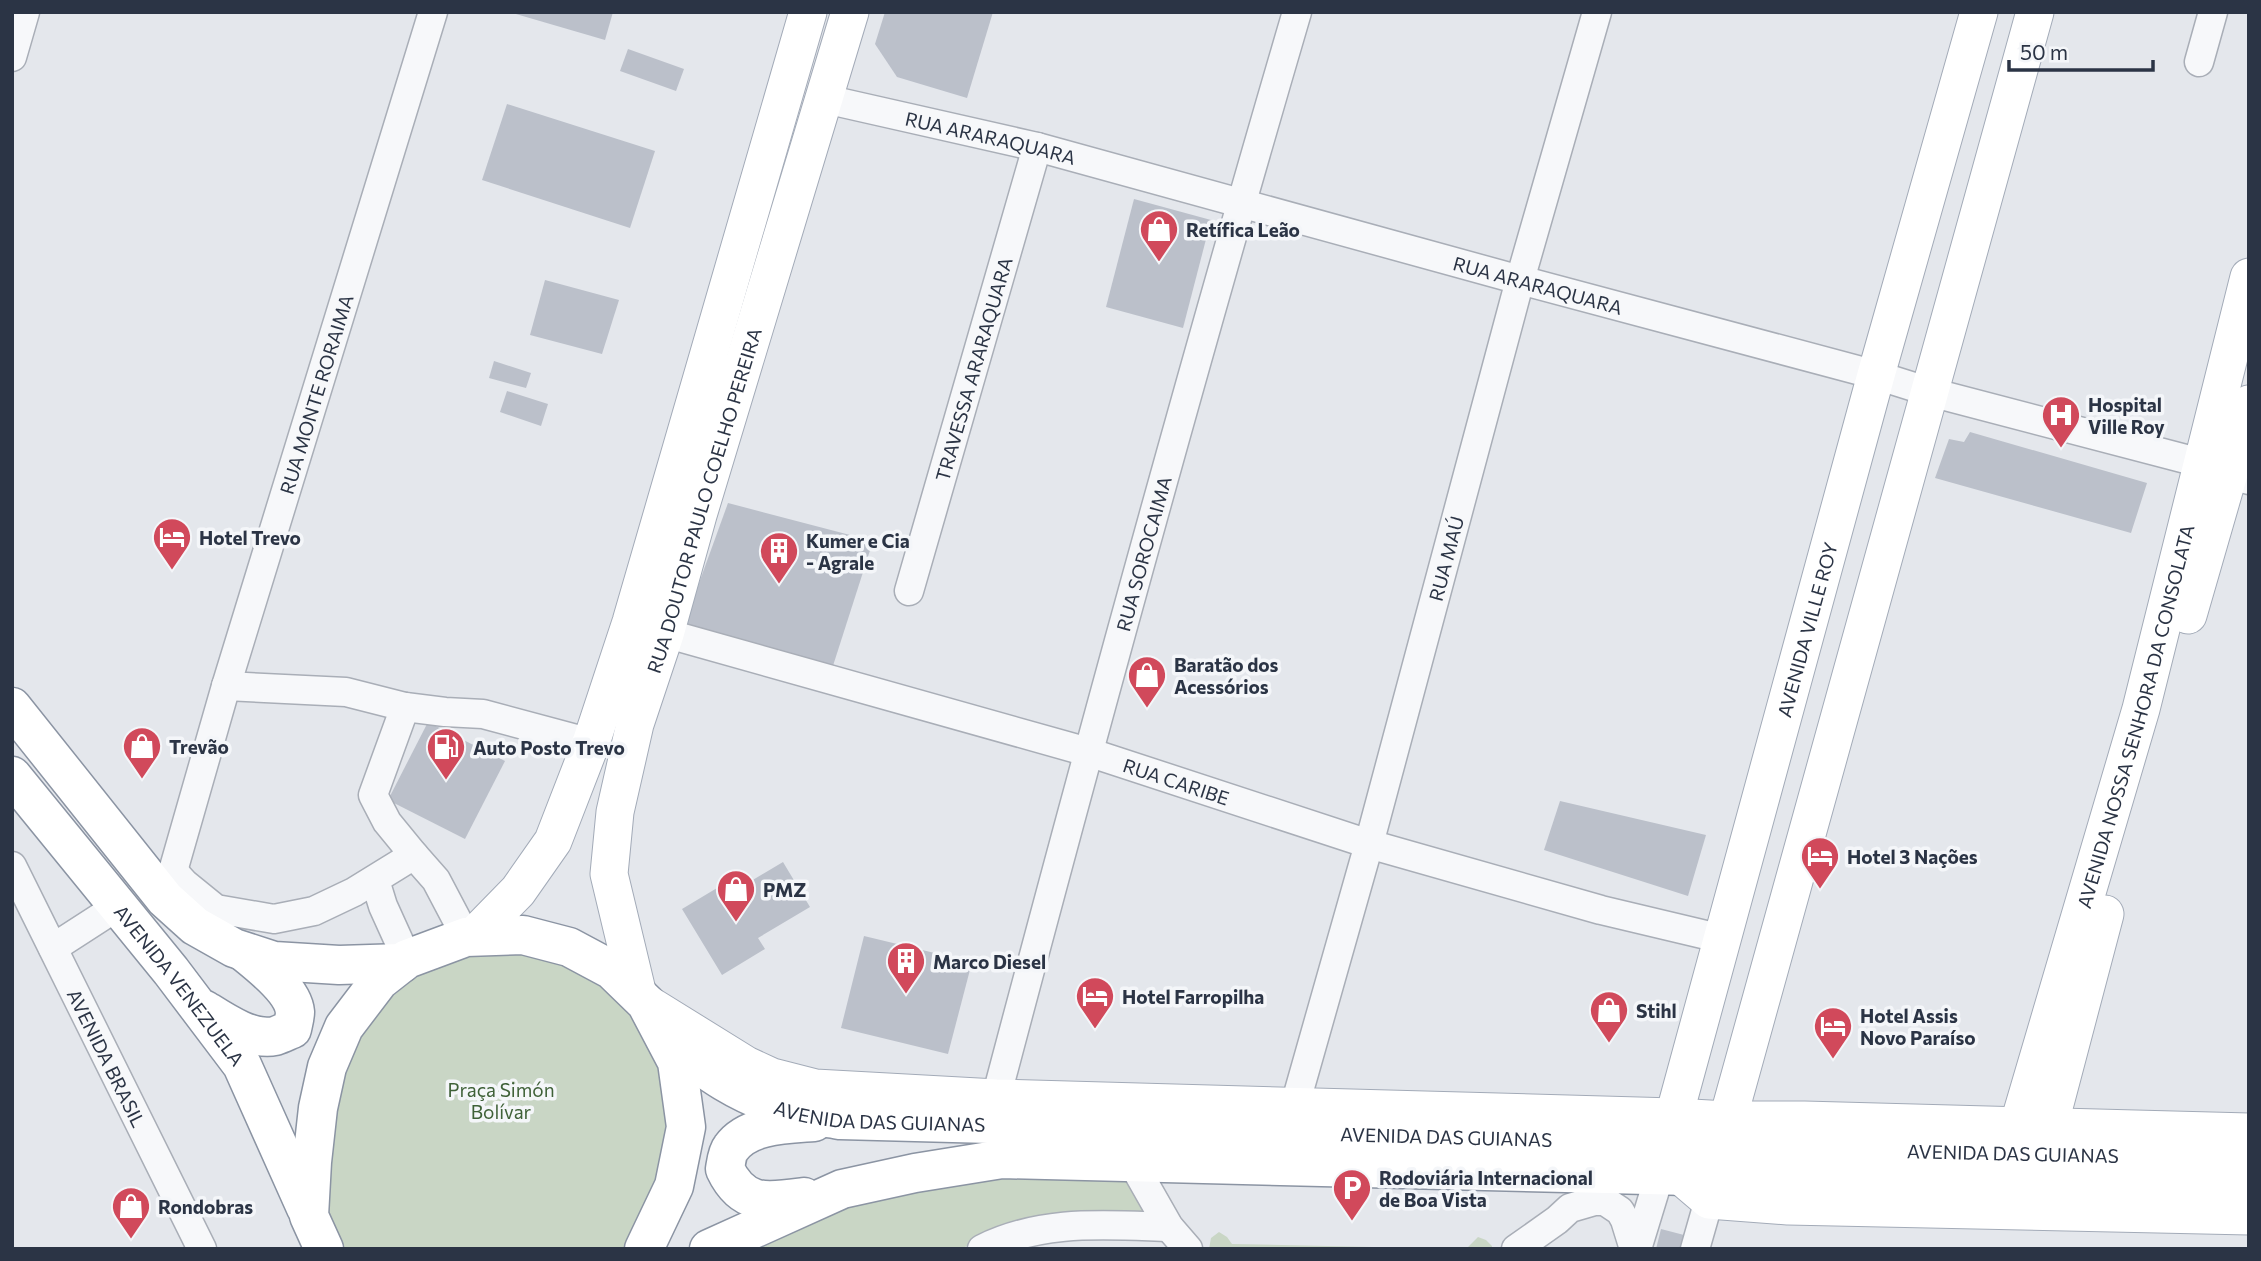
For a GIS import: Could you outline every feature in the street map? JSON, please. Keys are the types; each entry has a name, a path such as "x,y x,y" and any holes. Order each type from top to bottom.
{"highway":[{"path":"12,707 169,885 195,926 244,951 274,961 339,965 404,961 470,937 523,935 569,947 612,970 675,1032 686,1127 674,1186 644,1249"},
{"name":"AVENIDA VENEZUELA","path":"12,776 197,1005 242,1065 316,1232"},
{"path":"197,1005 232,1026 254,1035 273,1037 292,1029 295,1012 288,996 271,974 244,951"},
{"path":"316,1232 312,1162 318,1108 327,1067 344,1027 379,981 404,961"},
{"name":"AVENIDA DAS GUIANAS","path":"675,1032 714,1077 747,1094 793,1112 840,1120 1694,1157 2051,1184 2249,1190"},
{"path":"840,1120 764,1128 747,1135 730,1149 725,1169 732,1185 750,1199 772,1201 842,1189"},
{"name":"AVENIDA DAS GUIANAS","path":"709,1249 842,1189 915,1173 1002,1159 1132,1162 1694,1157 2030,1140 2249,1158"}],"main road":[{"name":"RUA DOUTOR PAULO COELHO PEREIRA","path":"470,937 518,891 553,841 591,743 631,622 808,12"},
{"name":"RUA DOUTOR PAULO COELHO PEREIRA","path":"642,999 609,874 615,812 635,724 665,634 698,515 850,12"},
{"name":"AVENIDA VILLE ROY","path":"1694,1157 1723,939 1876,375 1979,12"},
{"name":"AVENIDA VILLE ROY","path":"1694,1157 1930,392 2035,12"},
{"name":"AVENIDA NOSSA SENHORA DA CONSOLATA","path":"2226,472 2249,277"},
{"name":"AVENIDA NOSSA SENHORA DA CONSOLATA","path":"2030,1140 2150,712 2249,404"},
{"name":"AVENIDA DAS GUIANAS","path":"675,1032 772,1077 815,1088 996,1098 1295,1105 1694,1157 1788,1206 2249,1216"},
{"name":"AVENIDA DAS GUIANAS","path":"2030,1140 2249,1132"}],"street":[{"path":"12,57 25,12"},
{"name":"RUA MONTE RORAIMA","path":"169,885 226,686 433,12"},
{"name":"RUA SOROCAIMA","path":"996,1098 1088,752 1297,12"},
{"name":"RUA MAÚ","path":"1295,1105 1369,844 1520,280 1597,12"},
{"path":"2199,62 2213,12"},
{"name":"RUA ARARAQUARA","path":"825,99 1037,147 2226,472"},
{"name":"TRAVESSA ARARAQUARA","path":"909,591 1037,147"},
{"name":"RUA CARIBE","path":"631,622 665,634 1088,752 1369,844 1601,910 1723,939"},
{"path":"226,686 346,692 405,707 483,713 591,743"},
{"path":"405,707 373,795 387,822 436,880 470,937"},
{"path":"169,885 184,883 216,909 274,919 314,911 354,892 414,855"},
{"name":"AVENIDA BRASIL","path":"12,866 202,1249"},
{"path":"375,880 404,961"},
{"path":"53,948 118,906"},
{"name":"AVENIDA VILLE ROY","path":"1636,1249 1694,1157"},
{"name":"AVENIDA VILLE ROY","path":"1694,1157 1695,1249"},
{"path":"1132,1162 1170,1227 1188,1249"},
{"path":"1516,1249 1570,1208 1594,1201 1605,1201 1620,1211 1636,1249"},
{"path":"982,1249 1022,1232 1048,1227 1170,1227"}],"green space":[{"name":"Praça Simón Bolívar","path":"492,948 555,957 623,1000 662,1058 674,1112 667,1169 630,1249 334,1249 321,1173 340,1059 377,1009 428,967"},
{"path":"1132,1172 1153,1215 989,1235 961,1249 758,1247 876,1196 935,1181"},
{"path":"1219,1232 1232,1244 1466,1249 1209,1249 1211,1238"},
{"path":"1478,1237 1492,1246 1492,1249 1466,1249"}],"building":[{"path":"509,12 613,12 605,40"},
{"path":"885,12 993,12 967,98 897,77 875,44"},
{"path":"628,49 684,69 676,91 620,71"},
{"path":"507,104 655,151 630,228 482,180"},
{"name":"Retífica Leão","path":"1134,199 1211,220 1183,328 1106,307"},
{"path":"545,280 619,300 602,354 530,335"},
{"path":"494,361 531,373 526,388 489,378"},
{"path":"507,391 548,404 541,426 500,412"},
{"path":"1970,432 2147,483 2131,533 1935,478 1949,439 1964,442"},
{"name":"Kumer e Cia - Agrale","path":"728,503 873,541 831,672 682,630"},
{"name":"Auto Posto Trevo","path":"428,722 505,761 465,839 388,800"},
{"path":"1560,801 1706,835 1688,896 1544,850"},
{"name":"PMZ","path":"783,862 810,907 758,938 765,949 722,975 682,909 727,882 736,890"},
{"name":"Marco Diesel","path":"864,936 972,962 948,1054 841,1028"},
{"path":"1661,1229 1684,1235 1681,1249 1656,1249"}],"place":[{"name":"Retífica Leão","path":"1159,263"},
{"name":"Hospital Ville Roy","path":"2061,449"},
{"name":"Hotel Trevo","path":"172,571"},
{"name":"Kumer e Cia - Agrale","path":"779,585"},
{"name":"Baratão dos Acessórios","path":"1147,709"},
{"name":"Trevão","path":"142,780"},
{"name":"Auto Posto Trevo","path":"446,781"},
{"name":"Hotel 3 Nações","path":"1820,890"},
{"name":"PMZ","path":"736,923"},
{"name":"Marco Diesel","path":"906,995"},
{"name":"Hotel Farropilha","path":"1095,1030"},
{"name":"Stihl","path":"1609,1044"},
{"name":"Hotel Assis Novo Paraíso","path":"1833,1060"},
{"name":"Rodoviária Internacional de Boa Vista","path":"1352,1222"},
{"name":"Rondobras","path":"131,1240"}]}
